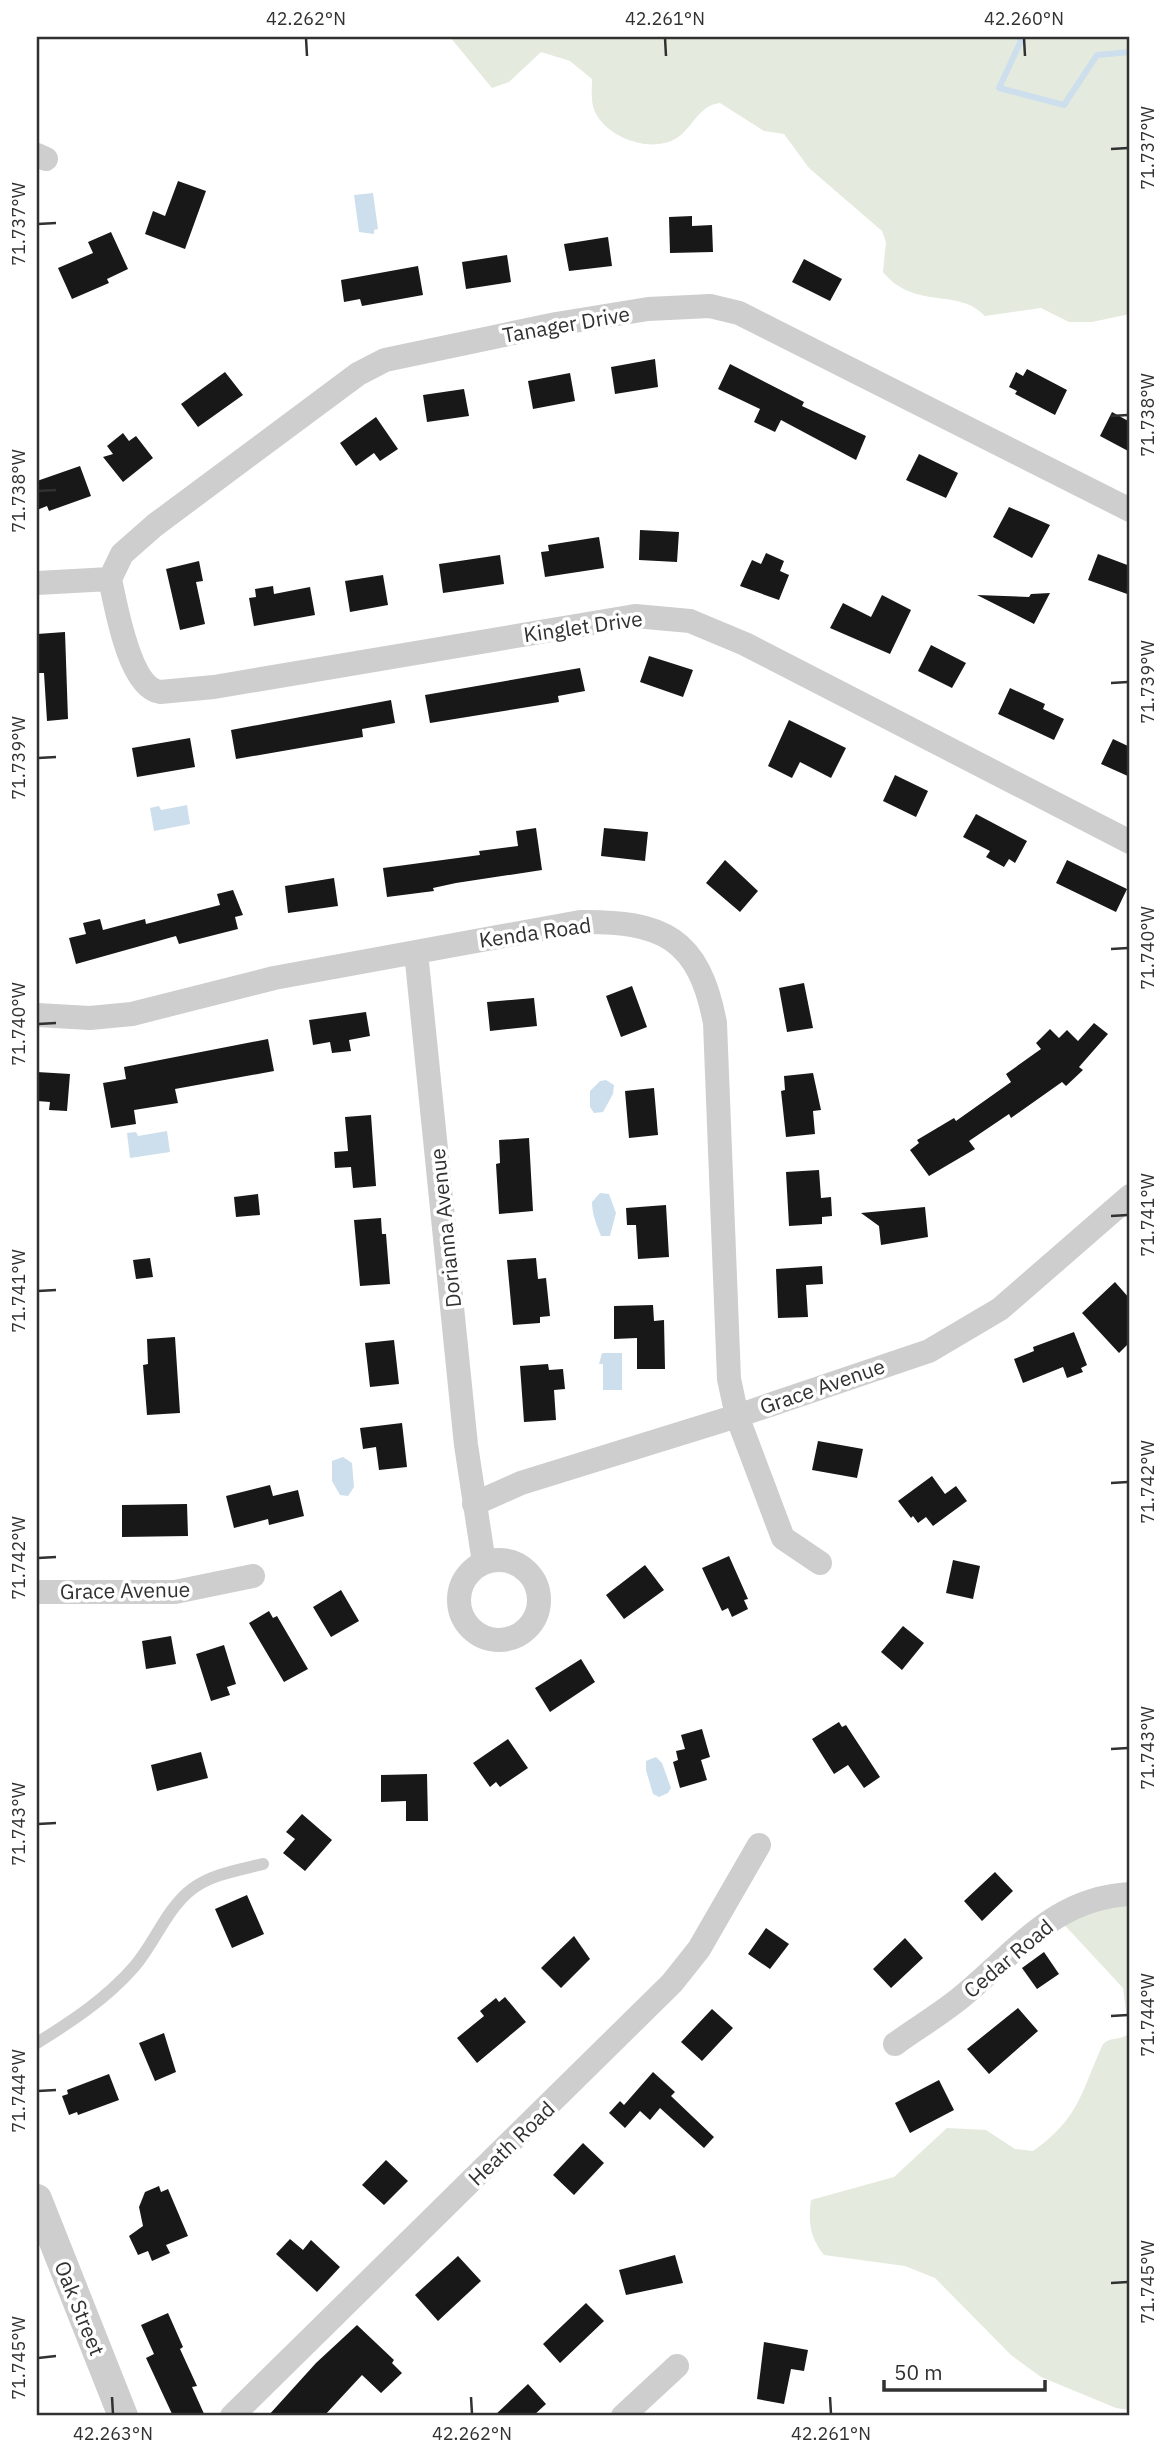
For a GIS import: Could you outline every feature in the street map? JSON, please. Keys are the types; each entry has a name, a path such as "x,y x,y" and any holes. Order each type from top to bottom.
{"street":[{"name":"Tanager Drive","path":"110,579 122,554 155,525 371,366 437,348 648,309 710,306 739,313 1130,510"},
{"path":"37,583 110,579"},
{"name":"Kinglet Drive","path":"110,579 132,659 143,683 151,691 160,692 214,687 635,616 656,615 690,621 793,667 1130,842"},
{"name":"Kenda Road","path":"37,1015 90,1018 132,1014 244,984 551,926 608,922 660,933 687,950 697,964 710,996 715,1023 729,1379 737,1416 783,1538 820,1563"},
{"name":"Dorianna Avenue","path":"416,952 474,1504 484,1563"},
{"name":"Grace Avenue","path":"474,1504 521,1483 737,1416 929,1351 1000,1309 1126,1207"},
{"name":"Grace Avenue","path":"37,1592 165,1592 203,1588 253,1576"},
{"name":"Heath Road","path":"232,2416 672,1983 699,1949 759,1845"},
{"name":"Cedar Road","path":"895,2044 966,1994 1027,1937 1066,1910 1087,1900 1130,1894"},
{"name":"Oak Street","path":"37,2199 123,2416"},
{"path":"623,2416 677,2366"}],"lane":[{"path":"37,2043 78,2018 114,1989 136,1965 176,1906 192,1889 213,1877 263,1864"}],"shaded area":[{"path":"450,37 1130,37 1130,314 1092,322 1069,322 1041,308 985,316 962,302 909,291 895,284 883,272 886,242 882,231 809,168 784,134 764,131 720,103 706,108 675,139 664,143 640,143 616,134 598,117 593,106 592,79 570,61 541,52 509,82 492,88"},
{"path":"1130,1903 1130,2410 1116,2408 1041,2377 1011,2355 935,2278 905,2266 824,2255 813,2236 810,2215 811,2200 894,2177 947,2128 986,2130 1015,2149 1033,2151 1049,2139 1061,2127 1077,2103 1103,2044 1129,2034 1123,1988 1057,1917"}],"water":[{"path":"373,193 378,229 374,230 374,234 359,232 354,195"},
{"path":"187,805 190,824 154,831 150,808 159,806 161,810"},
{"path":"606,1080 614,1085 613,1094 603,1112 594,1113 590,1107 590,1091 600,1081"},
{"path":"167,1131 170,1152 130,1158 127,1133 136,1132 138,1136"},
{"path":"600,1193 609,1194 616,1213 610,1236 601,1236 594,1215 592,1202"},
{"path":"602,1353 622,1353 622,1390 603,1390 603,1364 599,1364"},
{"path":"343,1457 352,1463 354,1487 348,1496 340,1495 332,1481 332,1461"},
{"path":"656,1757 662,1763 671,1788 668,1793 659,1797 653,1794 646,1770 646,1761"}],"building":[{"path":"178,181 206,191 185,249 145,234 153,211 165,216"},
{"path":"692,216 692,226 712,225 713,252 670,253 669,217"},
{"path":"111,232 128,269 107,279 109,283 72,299 58,268 93,253 88,242"},
{"path":"608,237 612,266 569,271 564,244"},
{"path":"507,255 511,282 466,289 462,262"},
{"path":"804,259 842,279 830,301 792,282"},
{"path":"418,266 423,295 362,306 360,299 344,302 341,280"},
{"path":"655,359 658,387 615,394 611,367"},
{"path":"730,364 804,402 802,406 866,436 856,460 781,420 775,432 754,422 760,409 718,389"},
{"path":"1027,369 1067,390 1055,415 1015,394 1017,391 1009,387 1016,372 1023,376"},
{"path":"225,372 243,395 198,427 181,404"},
{"path":"570,373 575,401 533,409 528,381"},
{"path":"464,389 469,416 427,422 423,395"},
{"path":"1112,412 1130,422 1130,452 1100,436"},
{"path":"376,417 398,449 380,461 374,453 356,466 340,443"},
{"path":"123,433 129,441 136,436 153,458 123,482 103,457 113,454 107,446"},
{"path":"919,454 958,473 946,498 906,480"},
{"path":"80,466 91,496 49,511 47,506 37,510 37,481"},
{"path":"1009,507 1050,525 1032,558 993,537"},
{"path":"640,530 679,532 677,562 639,560"},
{"path":"599,537 604,568 545,577 541,552 549,551 548,545"},
{"path":"766,553 784,561 780,571 789,575 779,600 740,586 752,560 761,564"},
{"path":"1098,554 1130,566 1130,595 1088,580"},
{"path":"500,555 504,584 443,593 439,564"},
{"path":"199,561 203,581 196,582 205,624 180,630 166,569"},
{"path":"383,575 388,605 350,612 345,581"},
{"path":"273,586 274,594 310,587 315,615 254,626 249,598 256,597 255,589"},
{"path":"1050,593 1034,624 977,595 1029,597 1031,594"},
{"path":"882,595 911,610 890,654 830,628 843,603 871,617"},
{"path":"65,632 68,719 47,721 44,673 39,673 37,634"},
{"path":"931,645 966,663 952,688 918,671"},
{"path":"649,656 693,670 683,697 640,682"},
{"path":"580,668 585,691 558,696 559,702 430,723 425,695"},
{"path":"1010,688 1045,704 1043,709 1064,719 1054,740 998,714"},
{"path":"391,700 395,723 362,729 363,737 236,759 231,730"},
{"path":"789,720 846,748 831,778 800,762 792,778 768,766"},
{"path":"190,738 195,767 137,777 132,748"},
{"path":"1113,739 1130,747 1130,777 1101,764"},
{"path":"895,775 928,791 916,817 883,801"},
{"path":"976,814 1027,841 1015,863 1009,859 1004,867 986,857 990,851 963,837"},
{"path":"536,828 542,870 456,883 433,888 434,891 387,897 383,868 480,855 479,851 518,846 516,831"},
{"path":"604,828 648,832 645,861 601,856"},
{"path":"725,860 758,891 740,912 706,883"},
{"path":"1067,860 1127,889 1116,912 1056,883"},
{"path":"334,878 338,906 288,913 285,886"},
{"path":"233,890 243,915 235,917 238,929 179,944 176,936 76,964 69,938 86,934 83,923 100,919 103,930 145,919 146,924 220,905 217,894"},
{"path":"804,983 813,1028 787,1032 779,988"},
{"path":"632,986 647,1027 621,1037 606,996"},
{"path":"534,998 537,1026 490,1031 487,1002"},
{"path":"366,1012 370,1036 349,1040 351,1051 332,1053 330,1042 313,1045 309,1020"},
{"path":"1094,1023 1108,1034 1079,1067 1083,1070 1066,1086 1062,1082 1011,1118 1009,1114 969,1141 975,1149 929,1176 910,1150 919,1143 917,1140 954,1118 956,1121 1011,1082 1006,1074 1041,1049 1036,1043 1050,1029 1059,1038 1067,1030 1078,1041"},
{"path":"268,1039 274,1071 175,1089 178,1103 134,1110 136,1124 111,1128 103,1083 126,1079 124,1067"},
{"path":"37,1072 70,1074 67,1111 49,1110 50,1102 37,1101"},
{"path":"813,1073 821,1110 813,1111 815,1134 786,1137 781,1091 785,1090 784,1076"},
{"path":"654,1088 658,1135 629,1138 625,1091"},
{"path":"371,1115 376,1186 353,1188 351,1167 335,1168 334,1152 348,1151 345,1117"},
{"path":"529,1138 533,1211 499,1214 496,1164 500,1163 499,1140"},
{"path":"819,1170 821,1198 831,1197 832,1216 822,1217 822,1224 789,1226 786,1172"},
{"path":"258,1194 260,1215 236,1217 234,1197"},
{"path":"666,1205 669,1257 638,1259 636,1225 627,1225 626,1208"},
{"path":"925,1207 928,1237 881,1245 879,1226 861,1213"},
{"path":"381,1218 382,1234 386,1234 390,1284 360,1286 354,1220"},
{"path":"150,1258 153,1277 136,1279 133,1260"},
{"path":"536,1258 538,1279 546,1278 550,1316 540,1317 540,1323 513,1325 507,1260"},
{"path":"822,1266 823,1284 806,1285 808,1317 778,1318 776,1269"},
{"path":"1115,1282 1130,1299 1130,1342 1119,1353 1082,1313"},
{"path":"653,1305 654,1321 664,1320 665,1369 637,1369 637,1338 614,1339 614,1306"},
{"path":"1074,1332 1087,1365 1081,1368 1083,1372 1067,1378 1063,1367 1023,1383 1014,1359 1034,1351 1033,1347"},
{"path":"175,1337 180,1413 147,1415 143,1365 148,1364 147,1339"},
{"path":"394,1340 399,1384 370,1387 365,1343"},
{"path":"548,1364 549,1370 563,1369 565,1389 554,1390 556,1420 524,1422 520,1366"},
{"path":"402,1423 407,1467 379,1470 376,1447 363,1449 360,1428"},
{"path":"818,1441 863,1449 857,1478 812,1470"},
{"path":"932,1476 945,1494 956,1486 967,1501 933,1526 926,1517 918,1523 913,1516 911,1518 898,1501"},
{"path":"270,1485 273,1496 298,1490 304,1516 269,1525 268,1519 234,1528 226,1496"},
{"path":"187,1504 188,1536 122,1537 122,1505"},
{"path":"729,1556 748,1599 744,1600 748,1609 732,1617 728,1608 722,1611 702,1568"},
{"path":"953,1560 980,1566 973,1599 946,1593"},
{"path":"645,1565 664,1590 624,1619 606,1595"},
{"path":"341,1590 359,1621 331,1637 313,1607"},
{"path":"269,1611 273,1618 277,1616 308,1669 284,1682 249,1623"},
{"path":"903,1626 924,1643 902,1670 881,1652"},
{"path":"171,1636 176,1664 146,1669 142,1641"},
{"path":"224,1645 236,1684 227,1687 230,1695 211,1701 196,1654"},
{"path":"581,1659 595,1682 550,1712 535,1688"},
{"path":"839,1722 842,1727 846,1725 880,1777 864,1788 848,1765 834,1774 812,1739"},
{"path":"702,1729 710,1757 701,1760 707,1780 680,1788 673,1762 678,1760 676,1751 685,1749 681,1735"},
{"path":"508,1739 528,1768 500,1787 496,1782 490,1787 473,1763"},
{"path":"201,1752 208,1778 157,1791 151,1765"},
{"path":"427,1774 428,1821 406,1821 406,1801 381,1802 381,1775"},
{"path":"302,1814 332,1840 305,1871 283,1853 295,1839 286,1832"},
{"path":"995,1872 1013,1891 982,1921 964,1901"},
{"path":"247,1895 264,1934 232,1948 215,1909"},
{"path":"766,1928 789,1944 770,1969 748,1954"},
{"path":"574,1936 590,1959 561,1988 541,1968"},
{"path":"905,1938 923,1958 891,1988 873,1969"},
{"path":"1044,1952 1059,1974 1037,1989 1022,1968"},
{"path":"505,1997 526,2022 477,2063 457,2038 484,2016 480,2011 496,1998 499,2002"},
{"path":"1018,2008 1038,2031 989,2074 967,2049"},
{"path":"712,2009 733,2028 702,2061 681,2042"},
{"path":"164,2033 176,2072 155,2081 139,2043"},
{"path":"653,2072 675,2092 671,2096 714,2137 704,2148 660,2108 650,2120 640,2111 625,2128 609,2113 620,2101 624,2105"},
{"path":"109,2074 119,2100 78,2115 77,2112 69,2115 62,2096 68,2094 67,2090"},
{"path":"939,2080 954,2110 910,2133 895,2103"},
{"path":"583,2143 604,2163 574,2195 553,2175"},
{"path":"386,2160 408,2181 384,2205 362,2185"},
{"path":"159,2186 161,2192 168,2189 188,2236 166,2245 170,2253 152,2261 148,2251 138,2255 129,2236 143,2226 139,2207 145,2192"},
{"path":"290,2239 303,2250 311,2240 340,2267 317,2292 276,2254"},
{"path":"675,2255 683,2283 626,2295 619,2270"},
{"path":"458,2256 481,2281 438,2321 415,2295"},
{"path":"586,2303 604,2321 560,2363 543,2344"},
{"path":"168,2313 183,2347 180,2349 197,2386 192,2387 205,2416 173,2416 146,2358 154,2354 141,2325"},
{"path":"357,2325 394,2360 392,2363 402,2373 381,2393 362,2375 324,2416 268,2416 316,2363"},
{"path":"764,2342 808,2350 804,2371 791,2369 784,2404 757,2399"},
{"path":"528,2384 546,2404 533,2416 494,2416"}],"waterway":[{"path":"1019,37 1021,41 999,88 1064,105 1097,55 1130,52"}]}
